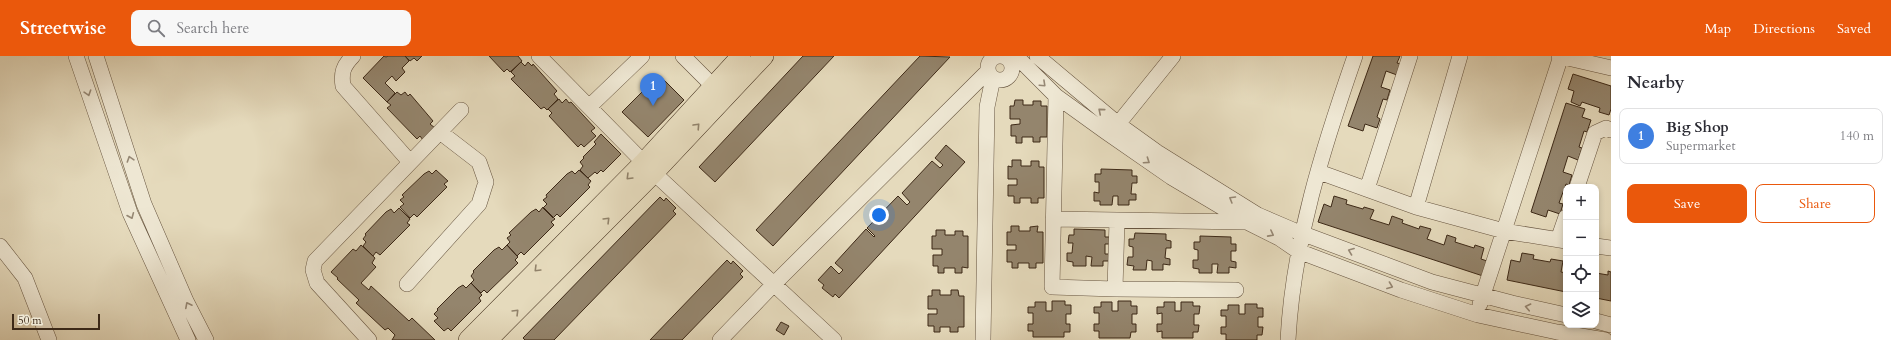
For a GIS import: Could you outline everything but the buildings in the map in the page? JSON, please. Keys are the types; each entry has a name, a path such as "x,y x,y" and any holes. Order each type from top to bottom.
{"main road":[{"path":"649,167 713,86 741,56"},
{"path":"483,338 649,167 764,56"}],"street":[{"path":"76,56 130,213 188,340"},
{"path":"96,56 144,204 186,301 206,340"},
{"path":"353,56 344,66 342,76 343,86 410,162"},
{"path":"539,56 649,167 834,340"},
{"path":"590,106 642,56"},
{"path":"683,56 713,86"},
{"path":"1037,56 1118,124 1157,152 1258,215 1432,282 1563,314"},
{"path":"1118,124 1173,56"},
{"path":"1288,340 1290,307 1302,233 1319,172 1355,56"},
{"path":"1367,189 1410,56"},
{"path":"1416,207 1460,56"},
{"path":"1478,315 1482,295 1560,56 1611,68"},
{"path":"990,74 1000,80 1008,77 1012,57"},
{"path":"1012,57 1056,96 1171,177 1247,222 1279,238 1298,251 1401,290 1478,315 1558,332 1605,340"},
{"path":"720,340 774,284 990,74"},
{"path":"983,340 987,107 990,74"},
{"path":"1056,96 1052,287 1236,290"},
{"path":"369,340 317,283 313,270 315,261 461,110"},
{"path":"1577,184 1595,133 1606,128 1611,130"},
{"path":"407,284 479,204 486,182 479,162 440,132"},
{"path":"1319,172 1416,207 1504,231 1562,240 1565,220"},
{"path":"1053,219 1247,222"},
{"path":"1115,289 1117,221"},
{"path":"0,246 25,278 49,340"},
{"path":"1599,246 1611,248"},
{"path":"1599,322 1611,325"}],"place":[{"name":"Big Shop","path":"653,106"}]}
